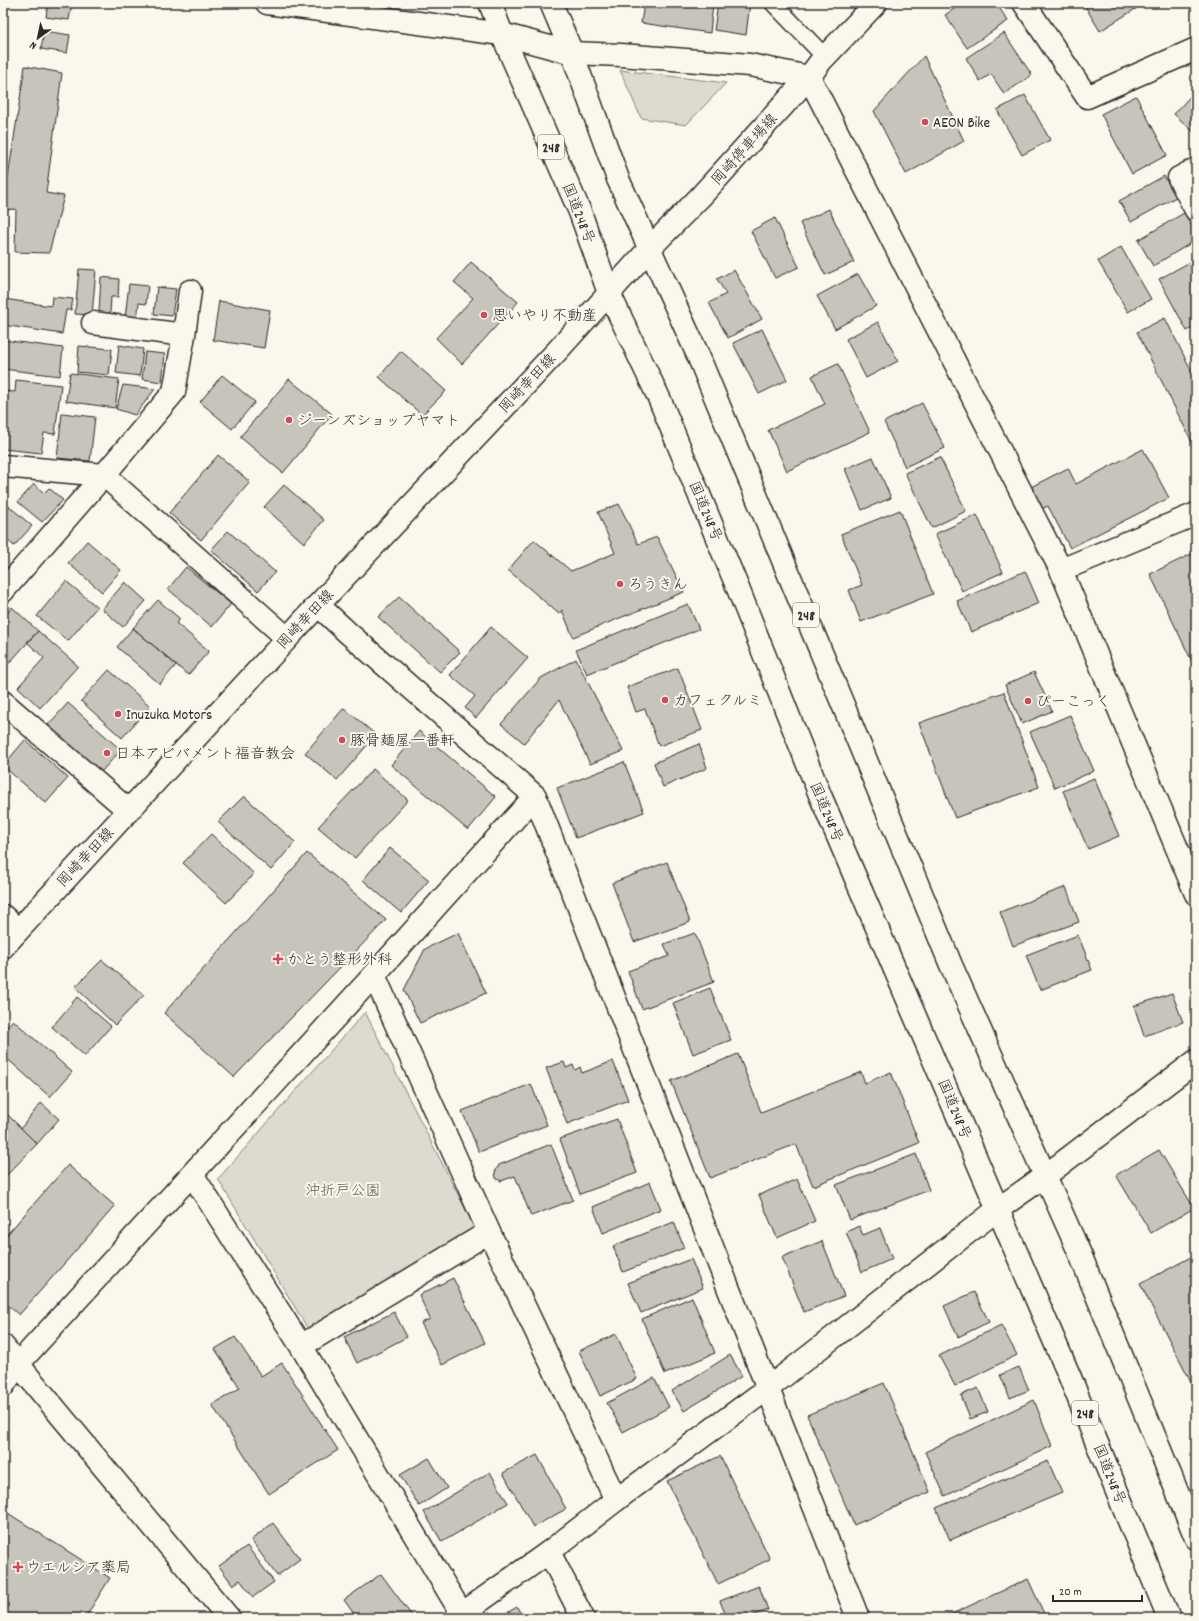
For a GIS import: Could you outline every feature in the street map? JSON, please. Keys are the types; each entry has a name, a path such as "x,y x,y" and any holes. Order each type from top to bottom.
{"main road":[{"path":"267,3 502,34 572,53 621,55 750,65 809,77 1061,570 1196,894"},
{"name":"国道248号","path":"490,3 502,34 580,212 610,293 659,398 737,586 820,795 1069,1375 1169,1618"},
{"name":"248","path":"551,3 572,53 618,179 697,353 951,965 1080,1254 1196,1538"},
{"name":"岡崎停車場線","path":"610,293 649,249 701,196 809,77 825,57 876,3"},
{"path":"1024,3 1087,97 1196,49"},
{"path":"1196,169 1179,178 1196,210"},
{"path":"3,592 174,392 190,290"},
{"name":"岡崎幸田線","path":"3,946 11,923 128,810 610,293"},
{"path":"92,323 184,335"},
{"path":"3,466 104,475 287,638"},
{"path":"1061,570 1196,514"},
{"path":"318,605 535,796 858,1618"},
{"path":"3,702 128,810"},
{"path":"3,1386 18,1364 374,975 535,796"},
{"path":"374,975 489,1232 616,1500"},
{"path":"192,1174 301,1346 459,1616 549,1552 616,1500 767,1389 998,1210 1196,1061"},
{"path":"301,1346 489,1232"},
{"path":"3,1346 229,1618"},
{"path":"549,1552 583,1618"}],"lane":[{"path":"773,3 825,57"}],"green space":[{"path":"620,70 726,83 686,125 641,118"},
{"name":"沖折戸公園","path":"365,1012 475,1228 308,1329 218,1179"}],"building":[{"path":"48,3 72,3 69,20 46,17"},
{"path":"644,3 713,3 710,33 641,23"},
{"path":"718,3 750,3 746,35 714,30"},
{"path":"963,3 996,3 1008,21 967,48 945,15"},
{"path":"1083,3 1145,3 1100,31"},
{"path":"44,31 70,35 67,53 41,49"},
{"path":"1004,33 1032,75 1004,94 991,74 980,81 966,58"},
{"path":"924,56 964,141 906,174 874,111"},
{"path":"25,66 62,73 46,193 64,196 49,253 15,252 16,209 3,210"},
{"path":"1196,90 1196,134 1174,114"},
{"path":"1025,95 1050,140 1022,155 997,110"},
{"path":"1136,96 1167,155 1132,174 1101,114"},
{"path":"1164,176 1176,197 1131,222 1119,201"},
{"path":"829,209 854,262 825,275 800,223"},
{"path":"1184,213 1196,233 1196,240 1153,266 1138,240"},
{"path":"775,218 799,267 775,278 751,231"},
{"path":"1121,247 1151,299 1128,312 1098,261"},
{"path":"1192,261 1196,268 1196,326 1187,331 1159,279"},
{"path":"471,262 518,302 462,364 436,338 473,298 454,282"},
{"path":"79,269 96,270 92,315 75,314"},
{"path":"734,270 762,319 728,338 709,303 726,294 717,279"},
{"path":"858,274 876,306 835,329 817,296"},
{"path":"101,277 119,279 118,297 111,297 110,314 99,313"},
{"path":"129,284 148,286 146,304 139,303 137,319 125,318"},
{"path":"157,287 176,289 172,316 154,314"},
{"path":"52,297 73,299 71,310 66,310 62,334 3,325 4,299 51,306"},
{"path":"219,301 270,310 264,348 213,340"},
{"path":"1165,318 1196,380 1196,450 1137,332"},
{"path":"878,322 898,361 866,378 846,339"},
{"path":"762,329 787,380 759,394 733,343"},
{"path":"3,340 63,348 60,376 3,369"},
{"path":"119,345 143,349 140,376 116,373"},
{"path":"79,346 112,349 109,375 77,372"},
{"path":"401,351 446,391 422,415 379,377"},
{"path":"145,352 165,354 162,382 142,379"},
{"path":"838,364 870,432 787,471 768,430 825,404 812,376"},
{"path":"70,373 119,379 115,408 66,401"},
{"path":"222,375 255,402 232,429 200,402"},
{"path":"289,379 332,414 283,473 240,437"},
{"path":"16,380 61,385 55,434 44,433 41,453 3,449 3,391 15,392"},
{"path":"123,385 155,389 135,415 116,409"},
{"path":"922,403 945,448 905,467 884,422"},
{"path":"62,413 95,417 90,461 57,458"},
{"path":"1143,449 1169,498 1070,548 1048,506 1039,510 1027,489 1068,468 1076,484"},
{"path":"218,455 250,482 201,540 169,513"},
{"path":"873,457 891,498 862,510 845,469"},
{"path":"940,457 966,511 932,528 905,473"},
{"path":"34,484 44,493 49,488 63,500 42,522 18,502"},
{"path":"284,485 324,520 304,543 264,507"},
{"path":"3,501 32,526 14,546 3,536"},
{"path":"619,504 638,544 657,537 684,592 573,637 562,610 559,614 508,570 534,540 571,571 615,553 598,512"},
{"path":"900,510 933,594 861,622 849,590 862,585 841,534"},
{"path":"977,515 1003,572 962,591 935,534"},
{"path":"228,531 275,572 258,591 211,550"},
{"path":"87,541 121,570 102,592 68,563"},
{"path":"1196,552 1196,670 1150,574"},
{"path":"186,567 231,604 212,627 168,589"},
{"path":"1025,571 1039,603 971,632 957,601"},
{"path":"66,581 97,607 68,641 37,616"},
{"path":"125,582 146,601 123,627 102,609"},
{"path":"399,597 460,652 440,672 378,617"},
{"path":"158,600 180,619 176,623 209,651 188,675 133,628"},
{"path":"688,604 699,629 587,674 576,650"},
{"path":"12,607 38,631 3,670 3,618"},
{"path":"491,627 528,658 476,718 465,708 475,696 450,675"},
{"path":"133,628 176,665 160,684 117,647"},
{"path":"38,631 78,666 40,708 18,687 44,658 27,642"},
{"path":"576,659 623,751 590,764 559,700 524,743 501,724 541,678"},
{"path":"678,668 702,730 659,746 645,709 636,712 627,687"},
{"path":"109,670 150,706 122,738 81,701"},
{"path":"1034,672 1052,711 1022,724 1005,685"},
{"path":"1004,692 1039,787 955,818 919,723"},
{"path":"68,703 121,750 100,773 47,726"},
{"path":"344,708 376,735 337,780 305,753"},
{"path":"1070,715 1094,771 1055,788 1030,732"},
{"path":"419,731 496,797 468,830 391,765"},
{"path":"25,740 68,778 46,803 3,766"},
{"path":"699,744 707,768 663,787 654,763"},
{"path":"624,762 644,812 576,838 557,788"},
{"path":"373,769 408,800 355,858 318,827"},
{"path":"1094,778 1119,836 1088,849 1063,791"},
{"path":"244,796 295,842 271,870 218,822"},
{"path":"211,834 254,874 226,903 183,863"},
{"path":"3,837 9,843 3,851"},
{"path":"390,848 429,880 401,913 363,880"},
{"path":"307,853 386,920 234,1077 164,1013"},
{"path":"667,862 690,922 634,942 612,883"},
{"path":"1066,887 1079,922 1013,946 1000,912"},
{"path":"458,933 486,993 420,1023 404,990 425,949"},
{"path":"695,933 714,982 642,1009 628,971 669,956 664,944"},
{"path":"1078,935 1092,970 1040,990 1026,955"},
{"path":"102,960 144,995 115,1025 75,987"},
{"path":"710,988 731,1040 693,1054 673,1003"},
{"path":"1172,993 1183,1022 1144,1036 1134,1006"},
{"path":"77,997 111,1026 85,1056 52,1027"},
{"path":"13,1020 72,1072 50,1097 3,1055 3,1031"},
{"path":"738,1054 761,1112 861,1072 865,1083 891,1072 919,1143 813,1186 796,1144 710,1178 671,1081"},
{"path":"613,1061 628,1100 567,1124 546,1068 564,1062 566,1068 573,1065 575,1070 580,1067 582,1073"},
{"path":"531,1084 547,1125 479,1152 462,1111"},
{"path":"41,1103 59,1119 37,1144 21,1128"},
{"path":"3,1110 37,1144 3,1179"},
{"path":"617,1119 637,1173 580,1194 560,1139"},
{"path":"551,1144 573,1200 531,1216 515,1176 501,1181 496,1178 495,1172 499,1165"},
{"path":"1159,1150 1194,1208 1151,1233 1116,1175"},
{"path":"916,1154 929,1190 850,1220 836,1185"},
{"path":"68,1165 115,1206 19,1315 3,1301 3,1239"},
{"path":"797,1179 815,1221 777,1238 759,1195"},
{"path":"650,1182 661,1209 603,1233 593,1207"},
{"path":"674,1222 684,1248 623,1272 613,1246"},
{"path":"859,1226 863,1235 880,1228 892,1259 862,1272 846,1232"},
{"path":"822,1241 844,1296 804,1312 782,1257"},
{"path":"1191,1257 1196,1267 1196,1391 1140,1284"},
{"path":"691,1259 703,1288 641,1313 628,1283"},
{"path":"453,1278 485,1343 442,1365 421,1323 430,1319 419,1295"},
{"path":"974,1292 989,1322 958,1337 944,1306"},
{"path":"692,1297 715,1353 665,1374 642,1319"},
{"path":"394,1312 407,1337 357,1363 344,1337"},
{"path":"1001,1325 1017,1355 955,1386 939,1356"},
{"path":"616,1334 637,1379 600,1396 579,1351"},
{"path":"235,1337 261,1376 282,1363 338,1450 269,1494 212,1405 240,1388 215,1349"},
{"path":"730,1355 742,1376 684,1411 672,1391"},
{"path":"1019,1367 1029,1390 1010,1398 1000,1375"},
{"path":"654,1378 669,1407 623,1432 607,1403"},
{"path":"884,1383 930,1492 854,1525 807,1415"},
{"path":"978,1388 988,1412 970,1419 961,1395"},
{"path":"1034,1400 1052,1446 945,1496 925,1452"},
{"path":"537,1455 566,1509 533,1527 503,1473"},
{"path":"720,1456 770,1559 718,1584 667,1481"},
{"path":"429,1458 447,1488 419,1506 400,1475"},
{"path":"1048,1461 1062,1493 950,1540 936,1508"},
{"path":"490,1472 508,1503 442,1542 424,1512"},
{"path":"3,1510 110,1578 85,1618 3,1618"},
{"path":"273,1523 300,1559 277,1576 251,1540"},
{"path":"247,1546 274,1582 253,1597 240,1580 233,1585 219,1566"},
{"path":"381,1574 412,1616 410,1618 357,1618 344,1600"},
{"path":"1028,1579 1046,1618 943,1618"},
{"path":"759,1586 768,1610 747,1618 727,1618 720,1601"},
{"path":"517,1607 523,1618 498,1618"}],"place":[{"name":"AEON Bike","path":"925,122"},
{"name":"思いやり不動産","path":"484,315"},
{"name":"ジーンズショップヤマト","path":"289,420"},
{"name":"ろうきん","path":"620,584"},
{"name":"カフェクルミ","path":"665,700"},
{"name":"ぴーこっく","path":"1028,701"},
{"name":"Inuzuka Motors","path":"118,714"},
{"name":"豚骨麺屋一番軒","path":"342,740"},
{"name":"日本アビバメント福音教会","path":"107,753"},
{"name":"かとう整形外科","path":"278,959"},
{"name":"ウエルシア薬局","path":"18,1567"}]}
